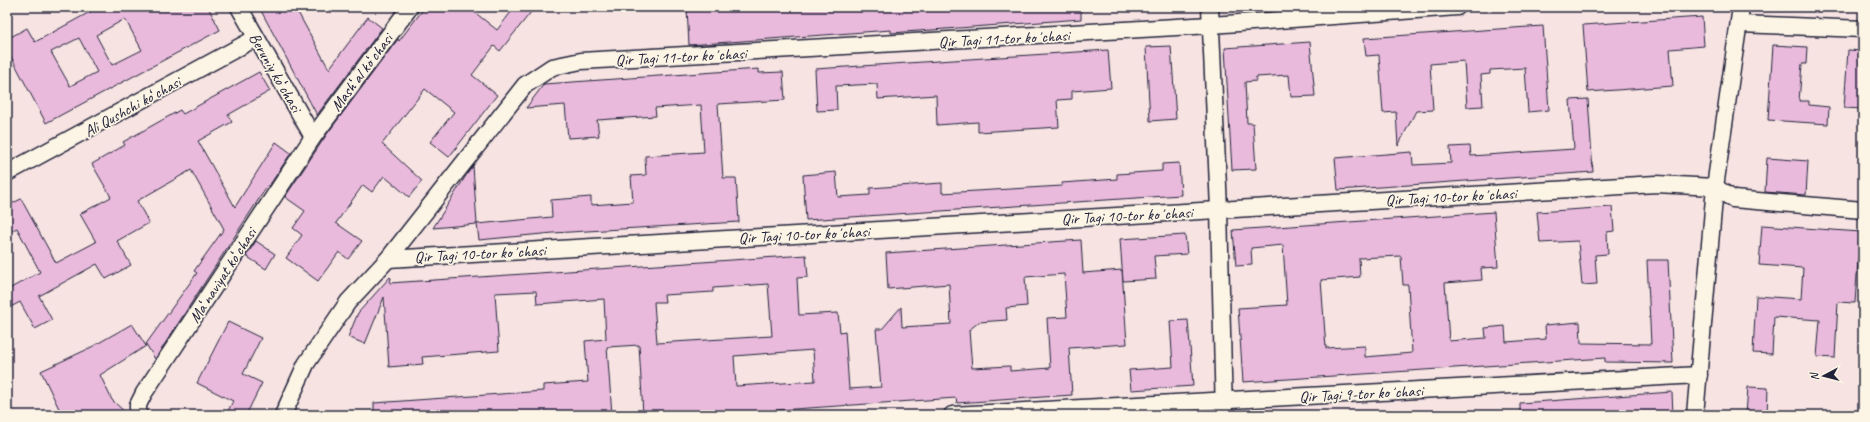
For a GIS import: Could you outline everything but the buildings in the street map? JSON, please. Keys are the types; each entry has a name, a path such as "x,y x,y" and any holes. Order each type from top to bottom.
{"street":[{"name":"Beruniy koʻchasi","path":"239,7 313,137"},
{"name":"Mashʻal koʻchasi","path":"313,137 410,7"},
{"path":"1210,7 1220,209 1224,408"},
{"name":"Qir Tagi 11-tor koʼchasi","path":"388,259 525,85 552,67 581,61 1211,25 1457,7"},
{"path":"1695,415 1715,187 1741,7"},
{"path":"1739,24 1863,29"},
{"name":"Ali Qushchi koʻchasi","path":"7,173 256,38"},
{"name":"Maʻnaviyat koʻchasi","path":"138,415 138,405 144,393 313,137"},
{"name":"Qir Tagi 10-tor koʼchasi","path":"388,259 1656,184 1715,187"},
{"path":"1715,187 1733,199 1863,210"},
{"path":"283,415 306,364 348,302 388,259"},
{"name":"Qir Tagi 9-tor koʼchasi","path":"952,415 1224,408 1699,374"}]}
